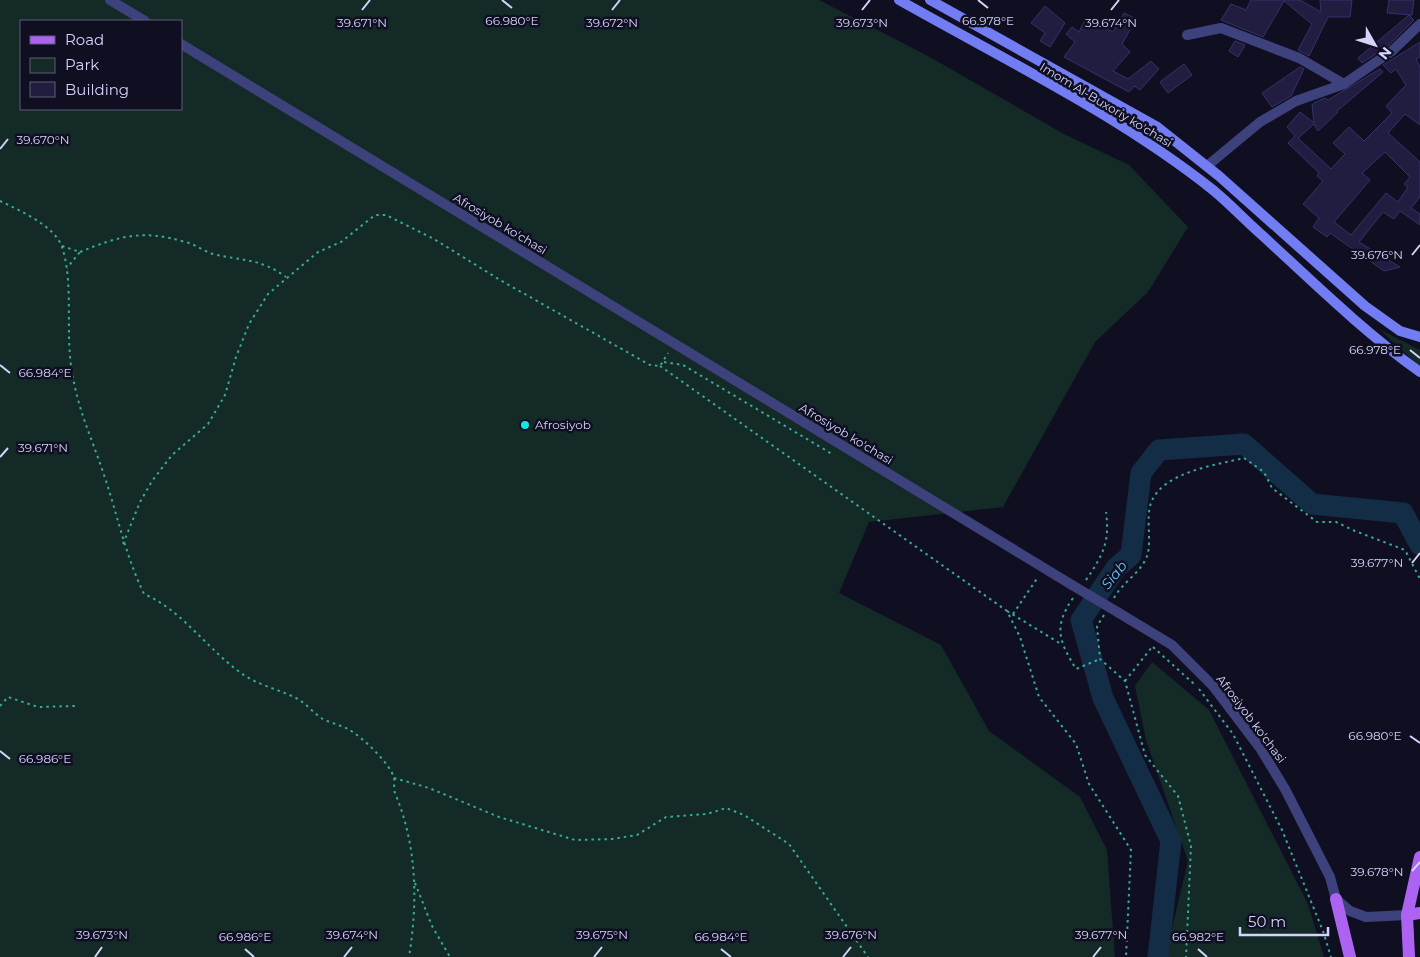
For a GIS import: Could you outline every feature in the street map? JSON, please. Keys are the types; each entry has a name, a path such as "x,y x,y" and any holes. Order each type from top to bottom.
{"main road":[{"name":"Imom Al-Buxoriy ko'chasi","path":"899,0 1103,115 1151,145 1214,190 1393,353 1420,372"},
{"name":"Imom Al-Buxoriy ko'chasi","path":"930,0 1156,126 1207,166 1365,306 1400,330 1420,338"},
{"path":"1103,115 1112,101"},
{"path":"1409,957 1407,915 1420,857"},
{"path":"1336,899 1350,957"},
{"path":"1407,915 1420,913"}],"street":[{"path":"110,0 143,20"},
{"path":"1207,166 1260,122 1296,101 1344,84 1392,51 1420,24"},
{"path":"1187,35 1221,28 1299,58 1344,84"},
{"name":"Afrosiyob ko'chasi","path":"182,45 674,345 1172,644 1213,686 1248,733 1285,789 1330,877 1336,899"},
{"path":"1336,899 1350,911 1366,917 1407,915"}],"path":[{"path":"0,201 30,214 62,246 80,252"},
{"path":"123,544 140,502 152,481 172,455 208,424 225,395 236,357 249,324 268,294 318,252 341,242 375,216 386,214 434,239 500,280 650,365 660,366 1008,611 1061,644"},
{"path":"67,268 80,252 113,238 138,234 157,235 187,242 212,253 248,259 274,268 286,277"},
{"path":"62,246 67,268 72,370 79,406 102,470 129,564 144,594 159,600 216,654 242,674 297,698 322,718 349,730 381,757 394,778 394,790 404,812 410,836 414,881 413,934 409,957"},
{"path":"660,366 674,345"},
{"path":"1111,603 1119,588 1140,569 1148,554 1150,504 1161,487 1195,469 1244,458 1264,472 1272,488 1317,522 1336,522 1354,531 1405,550 1420,579"},
{"path":"1013,614 1040,573"},
{"path":"1008,611 1020,637 1038,697 1076,744 1089,784 1131,850 1126,957"},
{"path":"1106,611 1097,626 1099,659 1125,681 1145,755 1178,796 1191,846 1186,957"},
{"path":"1125,681 1152,647 1198,687 1233,734 1282,830 1323,931 1331,957"},
{"path":"1076,669 1099,659"},
{"path":"0,706 8,697 38,707 76,706"},
{"path":"394,778 429,788 499,817 575,840 612,839 638,835 666,817 708,814 726,808 744,815 788,844 868,957"},
{"path":"414,881 432,926 450,957"}],"green space":[{"name":"Afrosiyob","path":"0,0 819,0 928,56 1064,134 1129,165 1188,227 1148,292 1095,342 1003,507 869,522 839,593 941,645 989,731 1080,797 1107,850 1115,957 0,957"},
{"path":"1379,329 1420,350 1420,366 1417,364"},
{"path":"1152,662 1209,710 1308,904 1324,957 1165,957 1188,861 1146,740 1135,686"}],"building":[{"path":"1251,0 1300,0 1321,12 1320,0 1352,0 1350,17 1328,17 1309,56 1298,50 1312,24 1284,1 1263,37 1221,20 1231,4 1246,10"},
{"path":"1389,0 1414,0 1412,15 1387,13"},
{"path":"1045,6 1065,23 1050,47 1040,41 1045,33 1031,23"},
{"path":"1124,13 1136,19 1122,44 1130,52 1113,71 1128,79 1151,61 1159,69 1140,90 1135,86 1129,92 1064,57 1075,42 1066,34 1072,27 1079,32 1085,20 1113,32"},
{"path":"1409,15 1414,20 1388,46 1362,63 1358,58"},
{"path":"1235,41 1245,45 1238,57 1229,51"},
{"path":"1420,42 1420,57 1416,59 1420,67 1420,125 1405,114 1388,133 1420,162 1420,197 1411,208 1420,214 1420,225 1400,211 1394,219 1383,212 1359,242 1400,267 1384,271 1330,233 1327,237 1313,227 1319,218 1303,204 1323,181 1317,176 1319,173 1288,143 1295,136 1287,127 1300,112 1314,123 1312,105 1314,103 1325,98 1328,100 1380,69 1383,72 1337,111 1318,131 1314,124 1298,138 1331,169 1345,154 1333,143 1349,127 1364,141 1392,113 1386,106 1406,85 1396,69 1391,73 1383,65","holes":["1385,152 1410,177 1404,184 1408,187 1398,202 1386,193 1351,235 1334,222 1370,180 1362,173"]},
{"path":"1184,64 1192,75 1168,93 1160,82"},
{"path":"1300,67 1304,69 1291,96 1272,107 1262,93"}],"waterway":[{"name":"Siab","path":"1158,957 1171,841 1103,698 1081,620 1116,568 1131,555 1141,473 1159,450 1244,444 1312,504 1403,513 1420,545"}],"place":[{"name":"Afrosiyob","path":"525,425"}]}
